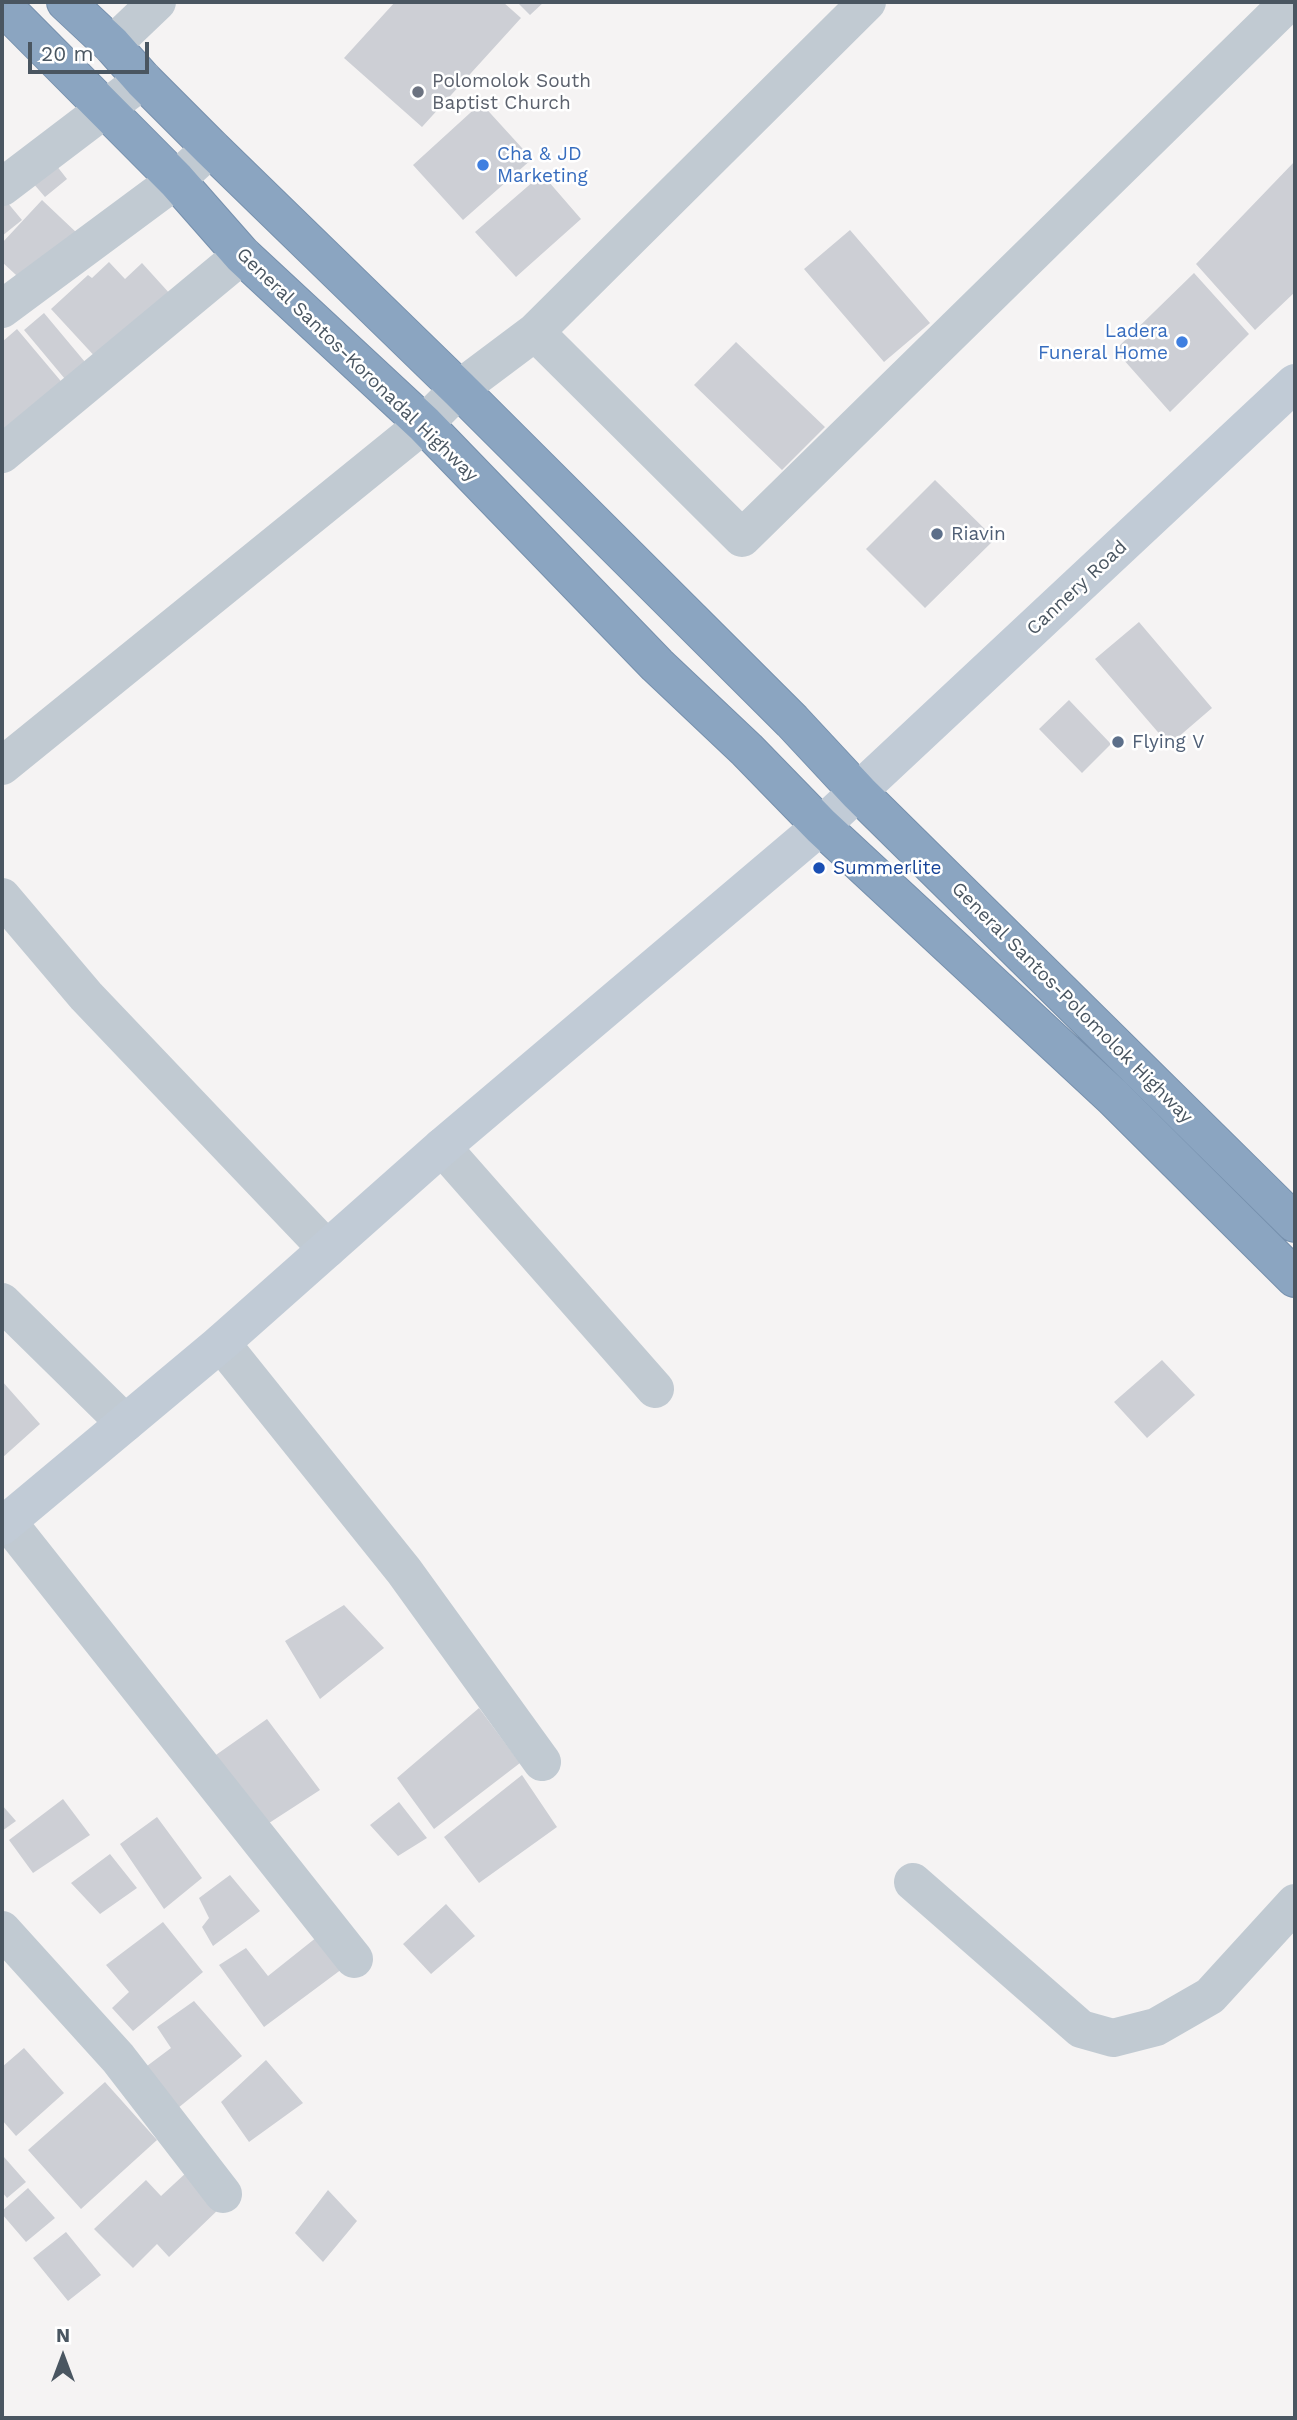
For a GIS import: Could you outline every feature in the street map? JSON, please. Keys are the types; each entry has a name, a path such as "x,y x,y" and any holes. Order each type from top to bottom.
{"highway":[{"path":"66,2 112,45 211,148 459,389"},
{"name":"General Santos-Koronadal Highway","path":"2,5 176,180 242,255 424,424 657,665 747,750 821,827 1113,1097 1295,1278"},
{"name":"General Santos-Polomolok Highway","path":"459,389 792,721 859,793 1295,1223"}],"street":[{"path":"112,45 157,2"},
{"path":"2,766 424,424 459,389 535,332 867,2"},
{"path":"535,332 742,538 1289,2"},
{"path":"2,187 143,80"},
{"path":"2,309 176,180 211,148"},
{"path":"2,454 242,255"},
{"name":"Cannery Road","path":"4,1524 221,1343 442,1147 821,827 1295,383"},
{"path":"2,897 86,996 327,1250"},
{"path":"442,1147 655,1389"},
{"path":"2,1302 125,1423"},
{"path":"221,1343 404,1571 542,1762"},
{"path":"4,1524 354,1959"},
{"path":"913,1882 1081,2029 1113,2038 1156,2027 1210,1996 1295,1903"},
{"path":"2,1930 118,2058 223,2194"}],"building":[{"name":"Polomolok South Baptist Church","path":"395,2 503,2 521,18 422,127 344,58"},
{"path":"517,2 544,2 530,15"},
{"path":"481,103 532,159 463,220 413,165"},
{"path":"49,156 67,179 45,197 26,175"},
{"path":"1295,161 1295,292 1255,330 1196,264"},
{"path":"542,174 581,219 516,277 475,232"},
{"path":"2,196 22,220 2,236"},
{"path":"42,200 78,234 28,286 2,262 2,243"},
{"path":"850,230 930,323 884,362 804,269"},
{"path":"109,262 125,279 142,263 171,295 99,361 51,309 88,275 92,278"},
{"name":"Ladera Funeral Home","path":"1194,273 1249,334 1170,412 1115,350"},
{"path":"44,313 85,362 65,379 24,330"},
{"path":"17,329 65,386 8,433 2,425 2,342"},
{"path":"736,342 825,427 782,470 694,385"},
{"path":"935,480 995,539 925,608 866,549"},
{"path":"1139,622 1212,708 1169,745 1095,659"},
{"path":"1069,700 1111,744 1082,773 1039,729"},
{"path":"1162,1360 1195,1395 1147,1438 1114,1402"},
{"path":"2,1381 40,1424 2,1458"},
{"path":"344,1605 384,1648 320,1699 285,1641"},
{"path":"479,1708 520,1763 434,1829 397,1778"},
{"path":"267,1719 320,1790 266,1825 213,1757"},
{"path":"522,1775 557,1827 479,1883 444,1837"},
{"path":"63,1799 90,1835 33,1873 9,1840"},
{"path":"399,1802 427,1838 398,1856 370,1825"},
{"path":"2,1805 16,1821 2,1831"},
{"path":"157,1817 202,1878 164,1909 120,1844"},
{"path":"110,1854 137,1888 100,1914 71,1883"},
{"path":"230,1875 260,1911 213,1946 202,1927 209,1918 199,1898"},
{"path":"446,1904 475,1936 431,1974 403,1944"},
{"path":"163,1922 203,1972 133,2031 112,2008 129,1992 106,1965"},
{"path":"317,1937 342,1969 264,2027 219,1965 246,1948 268,1976"},
{"path":"194,2001 242,2056 178,2108 143,2069 171,2048 157,2027"},
{"path":"24,2048 64,2093 16,2136 2,2120 2,2067"},
{"path":"266,2060 303,2103 249,2142 221,2102"},
{"path":"105,2082 157,2140 81,2209 28,2150"},
{"path":"4,2157 26,2182 7,2198 2,2192"},
{"path":"187,2172 221,2207 169,2257 157,2244 133,2268 94,2229 146,2180 161,2196"},
{"path":"28,2188 55,2218 26,2242 2,2211"},
{"path":"328,2190 357,2221 323,2262 295,2233"},
{"path":"66,2232 101,2275 68,2301 33,2258"}],"place":[{"name":"Polomolok South Baptist Church","path":"418,92"},
{"name":"Cha & JD Marketing","path":"483,165"},
{"name":"Ladera Funeral Home","path":"1182,342"},
{"name":"Riavin","path":"937,534"},
{"name":"Flying V","path":"1118,742"},
{"name":"Summerlite","path":"819,868"}]}
